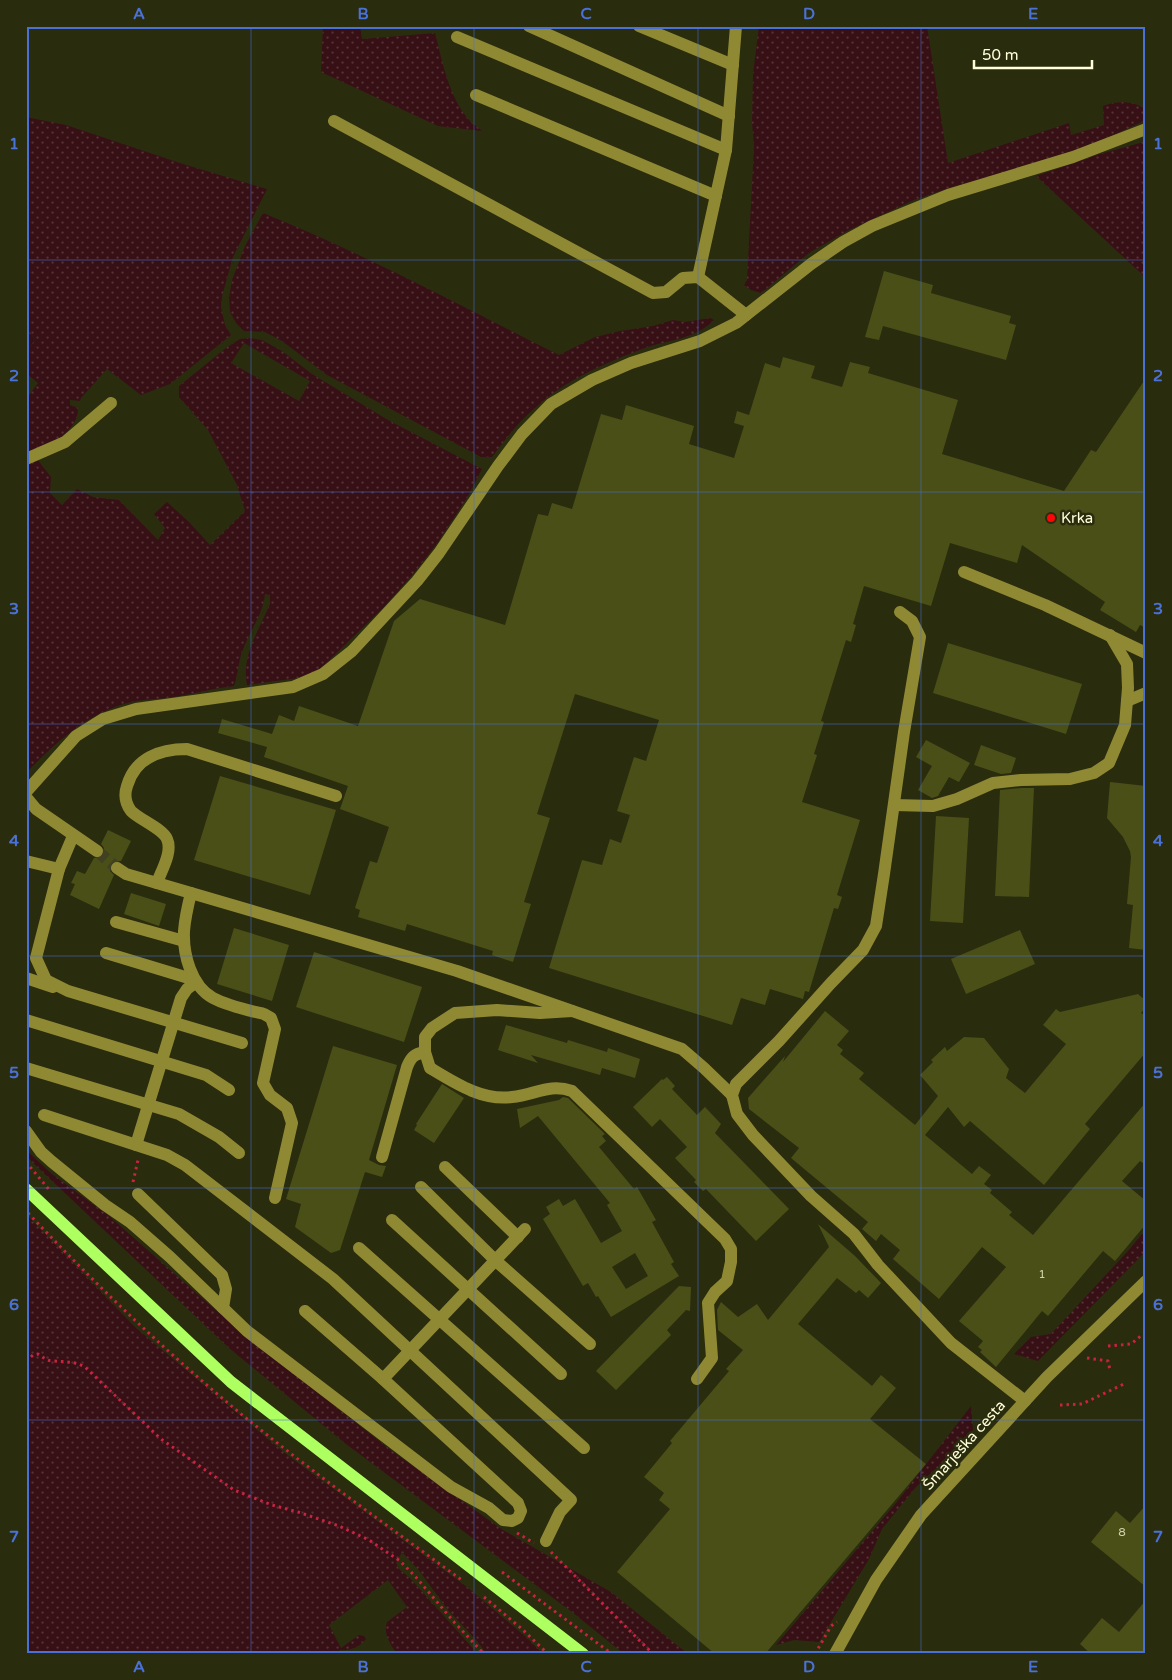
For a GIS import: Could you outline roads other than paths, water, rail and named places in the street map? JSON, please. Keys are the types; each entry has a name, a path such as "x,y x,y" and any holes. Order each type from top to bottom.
{"main road":[{"path":"26,1189 231,1382 583,1654"}],"street":[{"path":"529,26 729,116"},
{"path":"639,26 733,65"},
{"path":"698,277 726,150 736,26"},
{"path":"457,37 726,150"},
{"path":"476,95 716,196"},
{"path":"334,121 652,293 666,292 683,278 698,277 746,315"},
{"path":"26,792 76,736 103,719 136,709 293,687 323,674 352,651 417,581 439,553 522,434 551,404 592,380 631,363 700,341 736,323 811,264 843,242 872,226 948,195 1073,157 1146,129"},
{"path":"26,459 65,442 111,403"},
{"path":"964,572 1045,605 1146,653"},
{"path":"732,1095 736,1084 779,1041 863,950 876,926 904,732 920,637 912,622 900,612"},
{"path":"894,805 933,806 957,799 993,783 1021,780 1070,779 1094,774 1109,763 1125,725 1128,688 1127,664 1110,635"},
{"path":"1127,701 1146,693"},
{"path":"157,883 170,846 167,837 132,812 126,803 125,793 134,769 157,754 170,749 187,748 336,796"},
{"path":"26,797 36,810 97,851"},
{"path":"73,836 59,869 36,958 27,982 68,991 242,1043"},
{"path":"26,861 59,869"},
{"path":"117,868 126,874 457,971 682,1049 732,1095 737,1114 753,1135 811,1196 854,1234 878,1265 952,1343 1025,1401"},
{"path":"191,893 184,930 184,941 186,954 198,986 212,998 264,1014 271,1018 275,1029 263,1083 270,1095 287,1108 292,1123 275,1198"},
{"path":"116,922 184,941"},
{"path":"106,952 196,981"},
{"path":"36,958 46,980 68,991"},
{"path":"139,1146 148,1104 172,1023 181,998 187,988 196,981"},
{"path":"572,1011 540,1014 497,1010 455,1013 432,1028 425,1037 424,1052 430,1068 471,1091 512,1098 540,1090 562,1087 572,1091 724,1239 731,1249 731,1262 727,1281 715,1292 708,1303 712,1358 697,1379"},
{"path":"26,1020 206,1075 229,1090"},
{"path":"382,1157 407,1066 411,1058 416,1054 424,1052"},
{"path":"26,1068 179,1114 200,1124 239,1153"},
{"path":"44,1114 167,1155 217,1189 334,1279 571,1500 560,1512 546,1541"},
{"path":"26,1131 41,1152 104,1205 130,1222 170,1257 247,1331 451,1487 489,1508 503,1520 518,1518 521,1511 518,1503 383,1379 305,1311"},
{"path":"383,1379 522,1233 445,1166"},
{"path":"421,1187 496,1260 590,1344"},
{"path":"138,1194 222,1275 226,1289 223,1308"},
{"path":"392,1220 561,1374"},
{"path":"359,1248 584,1448"},
{"name":"Šmarješka cesta","path":"835,1654 876,1580 921,1515 1047,1377 1146,1281"}],"tunnel":[{"path":"97,851 117,868"}],"place":[{"name":"Krka","path":"1051,518"}]}
